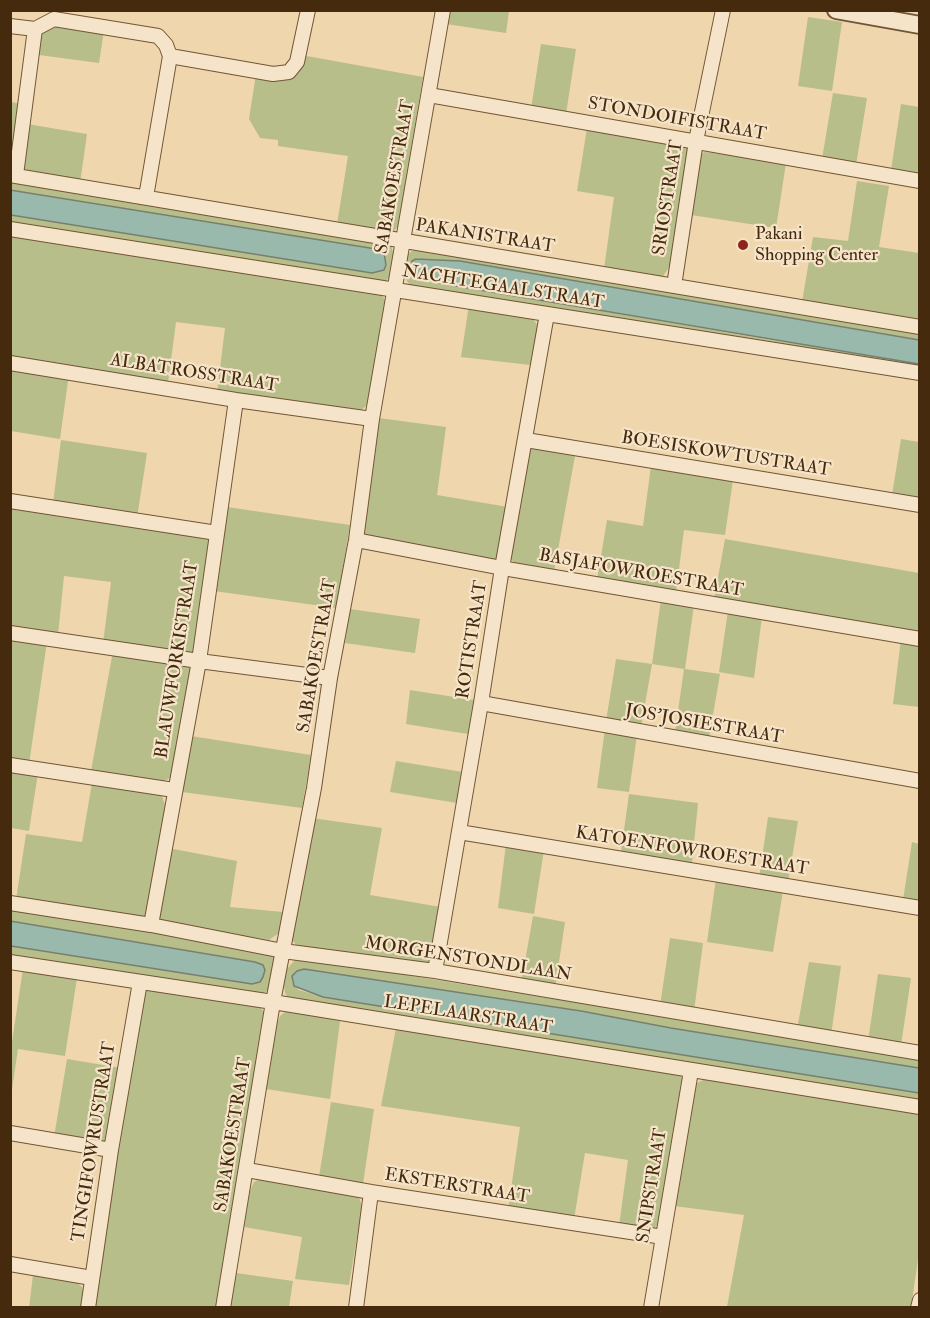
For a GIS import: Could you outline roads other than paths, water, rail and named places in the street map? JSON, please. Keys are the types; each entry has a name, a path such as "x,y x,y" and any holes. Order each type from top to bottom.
{"street":[{"path":"170,56 273,74 289,72 297,62 308,10"},
{"name":"SABAKOESTRAAT","path":"223,1308 273,1002 314,789 330,678 356,540 372,419 443,10"},
{"name":"SRIOSTRAAT","path":"674,286 696,141 723,10"},
{"path":"836,10 920,25"},
{"path":"10,26 34,29 54,19 158,36 166,45 170,56 146,197"},
{"path":"13,175 34,29"},
{"name":"STONDOIFISTRAAT","path":"429,94 920,181"},
{"name":"PAKANISTRAAT","path":"13,175 920,327"},
{"name":"NACHTEGAALSTRAAT","path":"10,229 920,373"},
{"name":"ROTISTRAAT","path":"435,971 547,314"},
{"name":"ALBATROSSTRAAT","path":"10,363 236,400 372,419"},
{"name":"BLAUWFORKISTRAAT","path":"151,925 199,661 236,400"},
{"name":"BOESISKOWTUSTRAAT","path":"526,440 920,505"},
{"path":"10,501 217,533"},
{"name":"BASJAFOWROESTRAAT","path":"356,540 502,568 920,639"},
{"path":"10,633 330,678"},
{"name":"JOS'JOSIESTRAAT","path":"481,703 920,781"},
{"path":"10,765 174,790"},
{"name":"KATOENFOWROESTRAAT","path":"459,832 920,908"},
{"name":"MORGENSTONDLAAN","path":"10,903 151,925 283,951 435,971 920,1053"},
{"name":"LEPELAARSTRAAT","path":"10,962 273,1002 920,1107"},
{"name":"TINGIFOWRUSTRAAT","path":"88,1308 111,1150 140,982"},
{"name":"SNIPSTRAAT","path":"651,1308 691,1071"},
{"path":"10,1133 111,1150"},
{"name":"EKSTERSTRAAT","path":"247,1170 371,1192 663,1237"},
{"path":"356,1308 371,1192"},
{"path":"10,1264 92,1278"},
{"path":"918,1308 920,1300"}],"place":[{"name":"Pakani Shopping Center","path":"743,245"}]}
